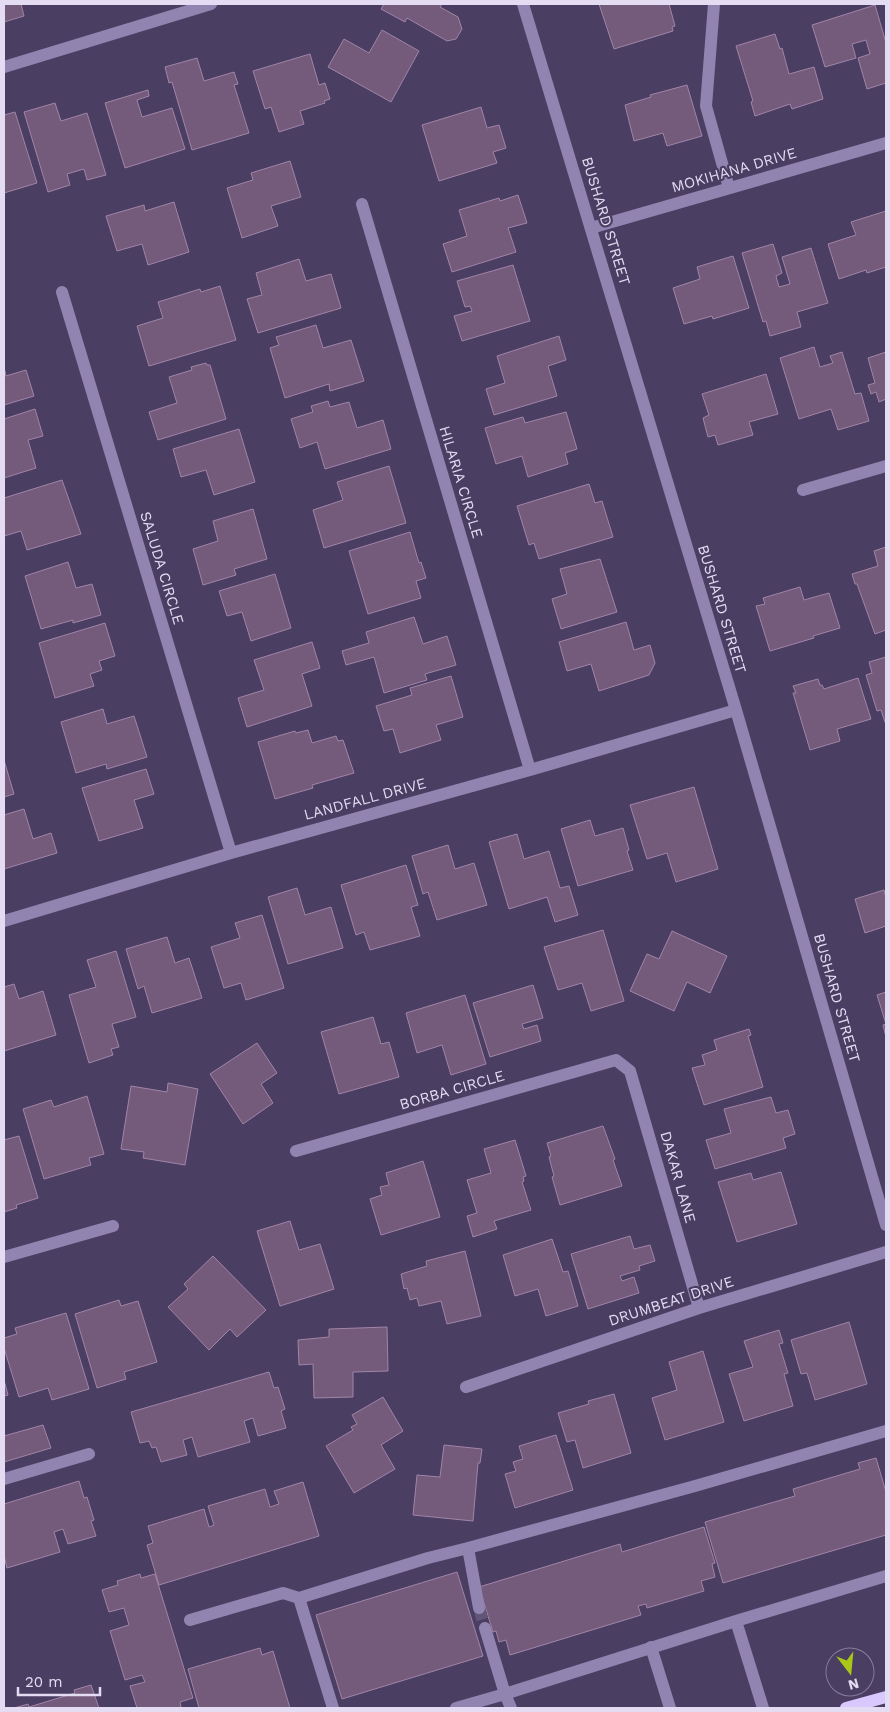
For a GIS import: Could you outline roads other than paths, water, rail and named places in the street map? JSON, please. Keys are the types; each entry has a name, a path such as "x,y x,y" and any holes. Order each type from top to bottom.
{"main road":[{"path":"846,1708 886,1696"}],"street":[{"path":"4,67 211,4"},
{"name":"BUSHARD STREET","path":"523,4 736,710 886,1225"},
{"path":"714,4 706,106 729,188"},
{"name":"MOKIHANA DRIVE","path":"591,228 886,143"},
{"name":"HILARIA CIRCLE","path":"362,204 530,770"},
{"name":"SALUDA CIRCLE","path":"62,292 231,853"},
{"path":"803,490 886,466"},
{"name":"LANDFALL DRIVE","path":"4,921 231,853 530,770 736,710"},
{"name":"BORBA CIRCLE","path":"296,1151 616,1060"},
{"name":"DAKAR LANE","path":"616,1060 630,1071 699,1308"},
{"path":"4,1257 113,1226"},
{"name":"DRUMBEAT DRIVE","path":"466,1387 699,1308 886,1252"},
{"path":"190,1620 283,1593 299,1598 428,1558 695,1486 886,1431"},
{"path":"4,1479 89,1454"},
{"path":"468,1548 479,1608"},
{"path":"456,1708 736,1620 886,1576"},
{"path":"299,1598 333,1708"},
{"path":"736,1620 763,1708"},
{"path":"485,1628 511,1708"},
{"path":"651,1647 670,1708"}],"tunnel":[{"path":"479,1608 485,1628"}]}
